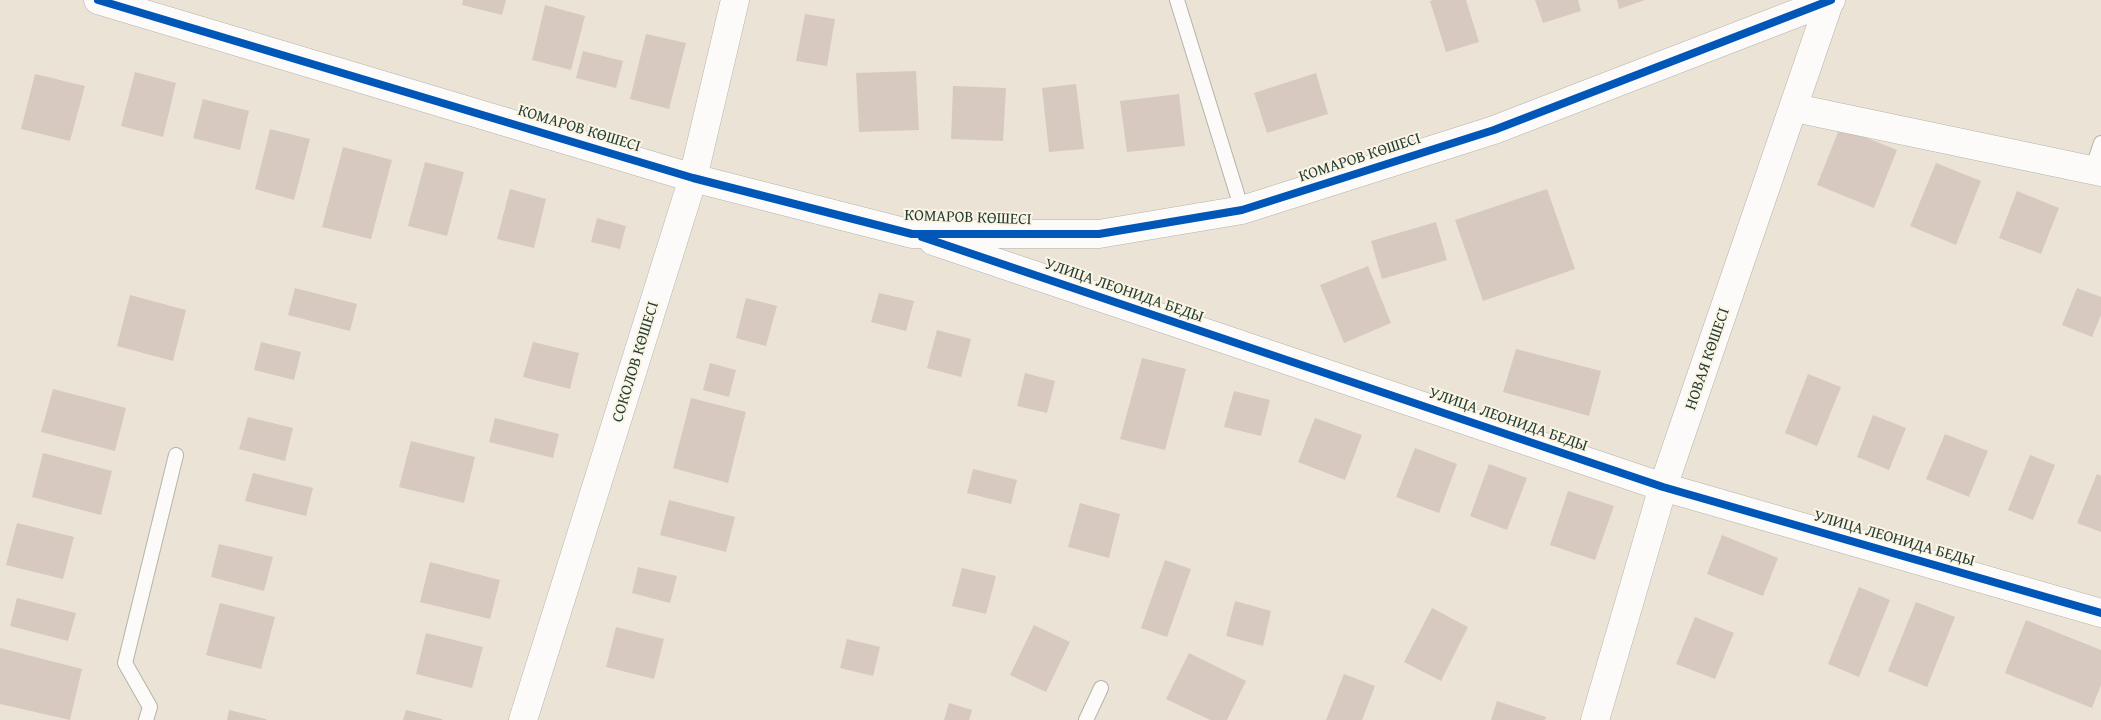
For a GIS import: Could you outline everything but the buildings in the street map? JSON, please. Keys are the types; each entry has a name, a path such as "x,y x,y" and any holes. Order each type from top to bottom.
{"street":[{"name":"КОМАРОВ КӨШЕСІ","path":"98,0 693,178 912,234 1099,234 1242,210 1494,130 1831,0"},
{"name":"СОКОЛОВ КӨШЕСІ","path":"523,720 693,178 735,0"},
{"name":"НОВАЯ КӨШЕСІ","path":"1596,720 1663,488 1831,0"},
{"path":"1795,108 2097,172"},
{"name":"УЛИЦА ЛЕОНИДА БЕДЫ","path":"912,234 1663,488 2101,613"}],"lane":[{"path":"1177,0 1242,210"},
{"path":"2097,172 2101,143"},
{"path":"146,720 150,707 126,662 176,455"},
{"path":"1086,720 1101,688"}],"cycle path":[{"path":"98,0 693,178 912,234 1099,234 1242,210 1494,130 1831,0"},
{"path":"922,237 1663,487 2101,613"}]}
